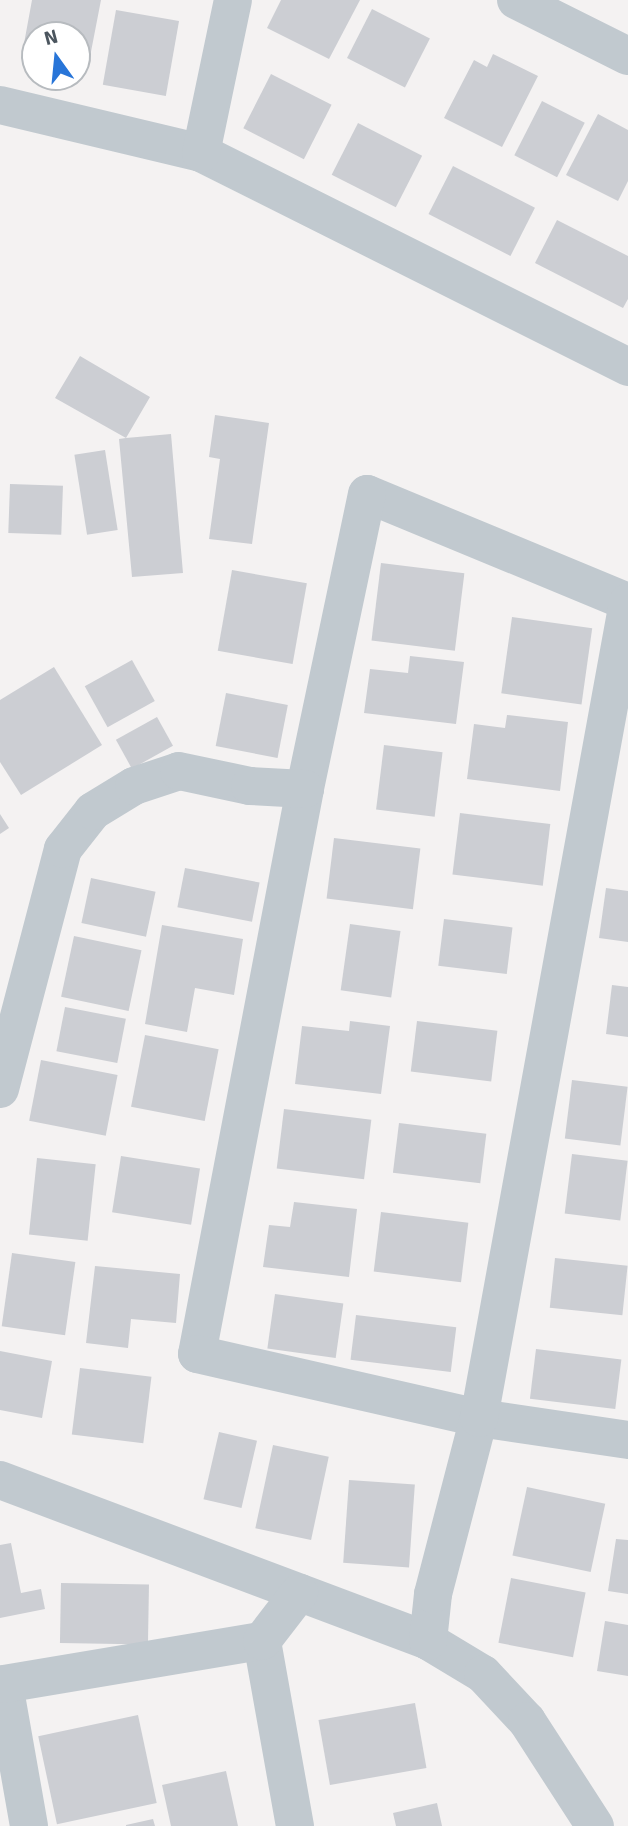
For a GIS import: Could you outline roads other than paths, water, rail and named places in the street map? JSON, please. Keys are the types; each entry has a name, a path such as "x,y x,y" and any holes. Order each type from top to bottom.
{"street":[{"path":"201,153 233,0"},
{"path":"516,0 628,56"},
{"path":"0,105 201,153 628,367"},
{"path":"428,1641 433,1594 479,1418 628,602 367,494 305,789 197,1354 479,1418 628,1440"},
{"path":"0,1089 64,849 93,811 134,786 179,771 250,786 305,789"},
{"path":"0,1480 428,1641 483,1674 527,1721 595,1826"},
{"path":"29,1826 2,1685 262,1641 299,1593"},
{"path":"262,1641 295,1826"}]}
